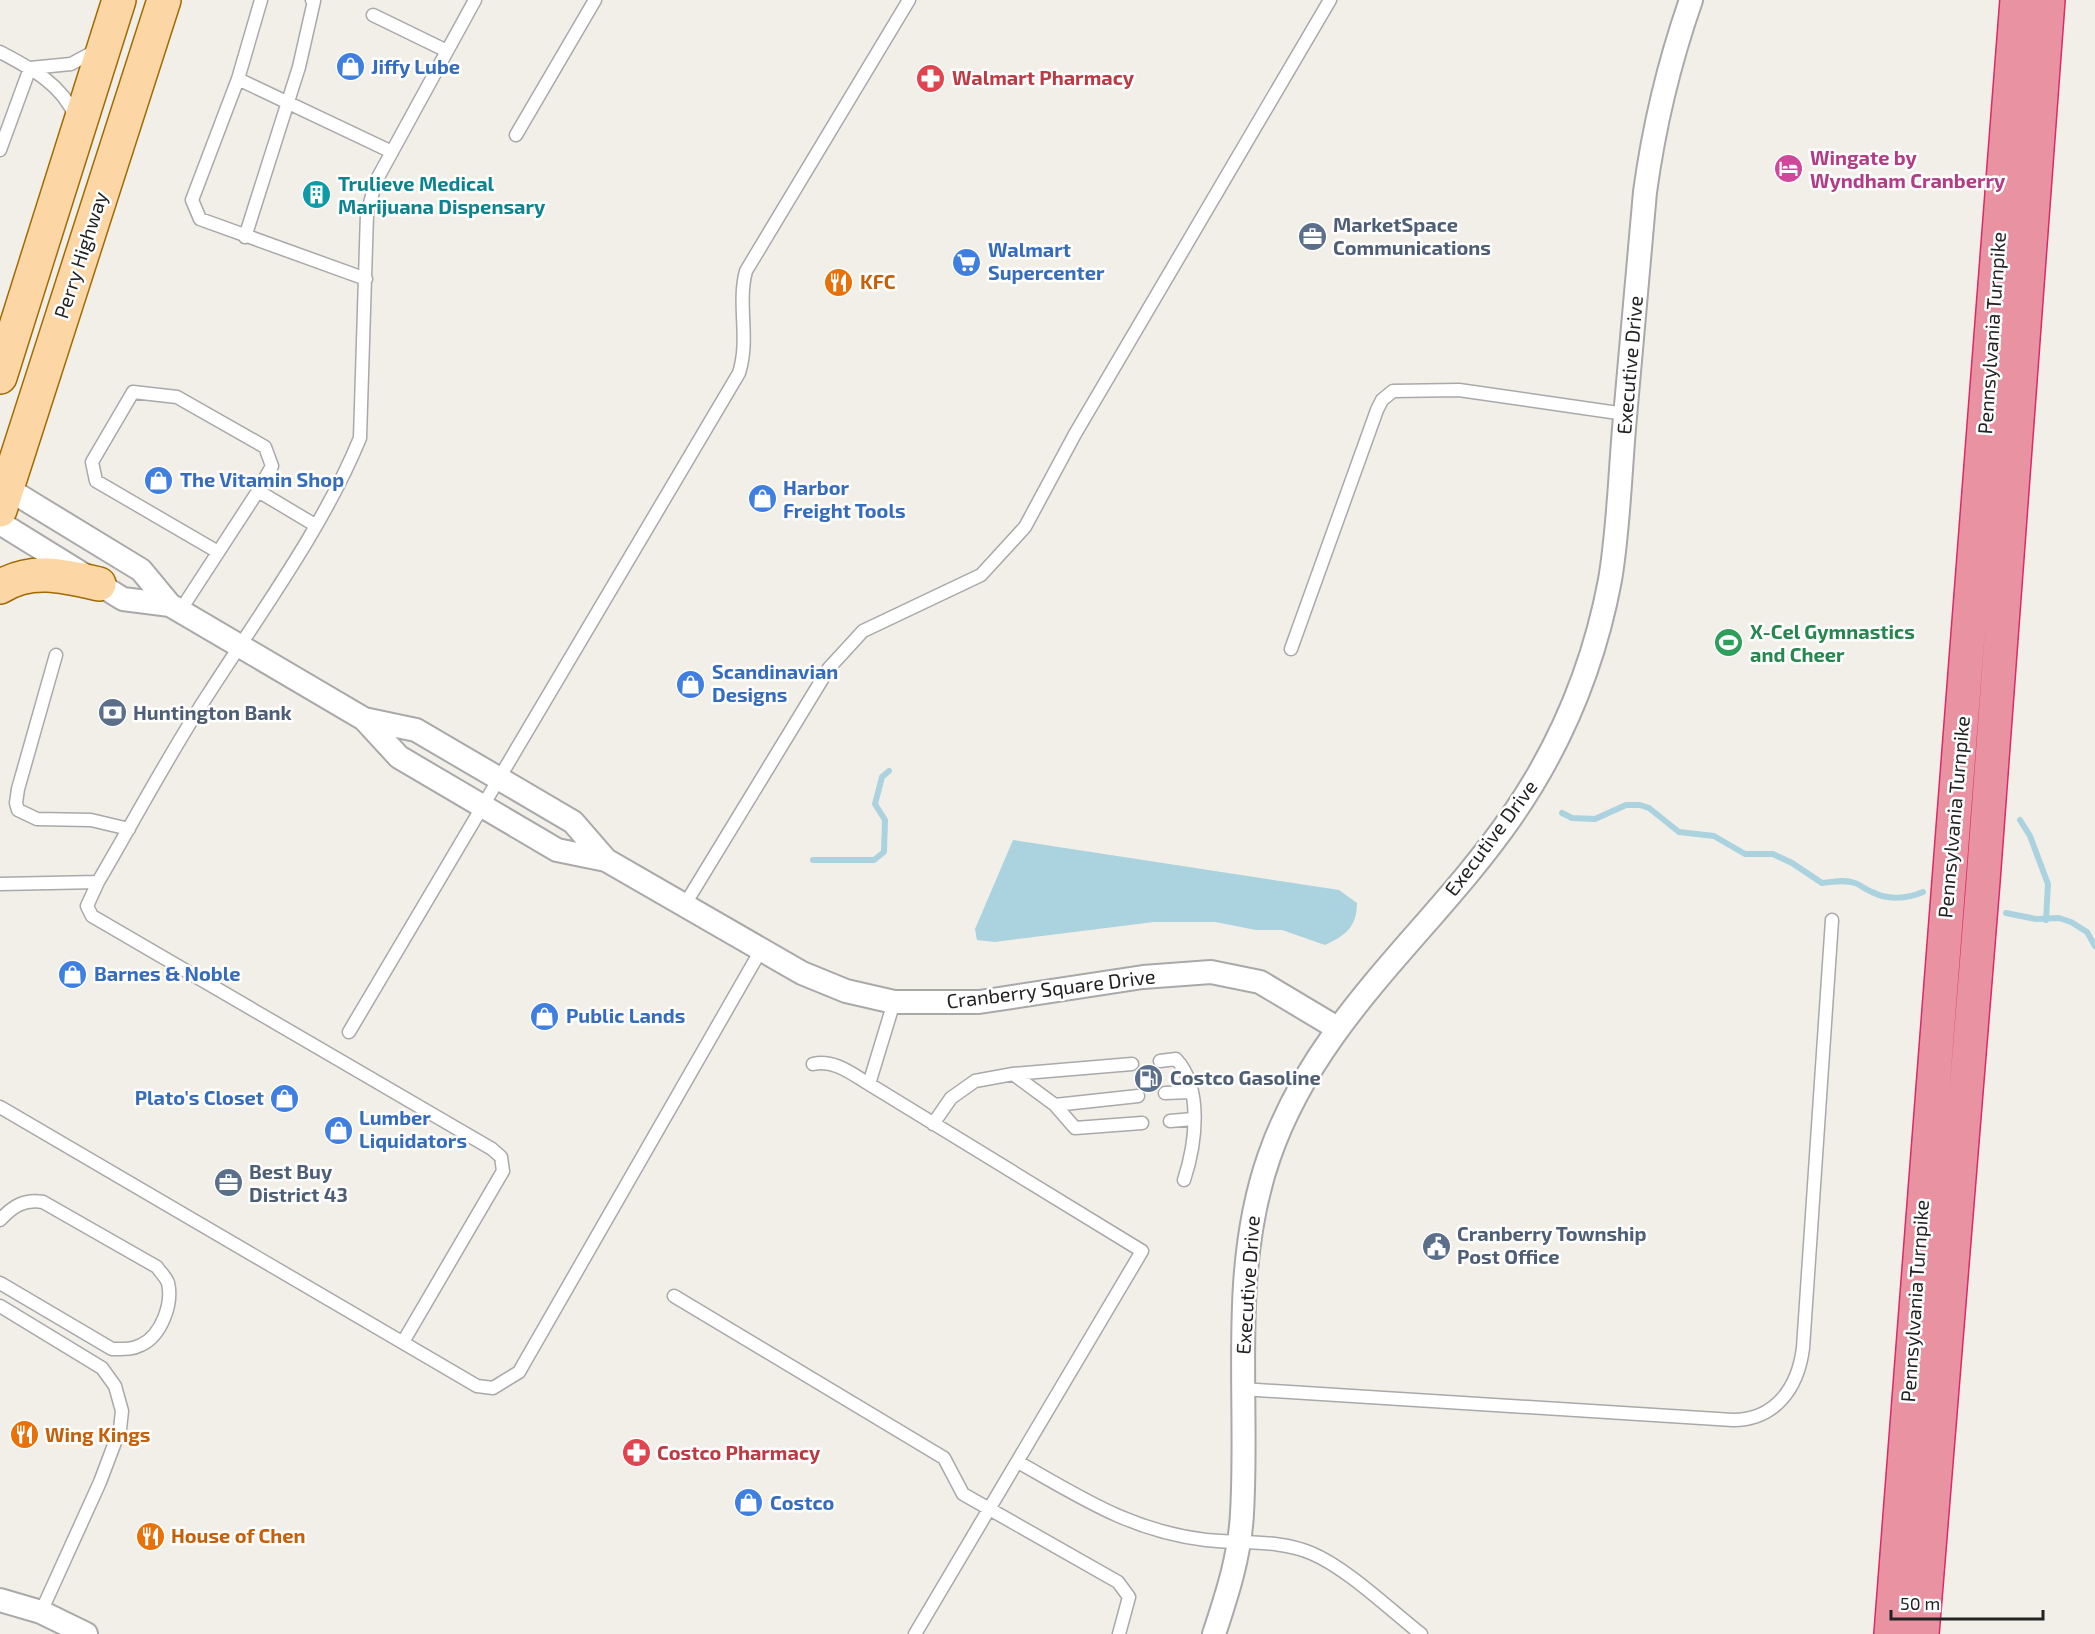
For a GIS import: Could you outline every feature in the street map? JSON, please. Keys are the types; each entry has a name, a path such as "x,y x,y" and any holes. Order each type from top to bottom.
{"highway":[{"name":"Pennsylvania Turnpike","path":"1891,1634 2017,0"},
{"name":"Pennsylvania Turnpike","path":"1922,1634 1983,881 2048,0"}],"main road":[{"name":"Perry Highway","path":"0,377 119,0"},
{"name":"Perry Highway","path":"2,494 164,0"},
{"path":"0,587 16,579 37,575 64,576 99,584"}],"street":[{"name":"Executive Drive","path":"1214,1634 1230,1585 1242,1514 1242,1389 1246,1274 1256,1201 1279,1129 1313,1062 1337,1028 1491,844 1526,794 1562,729 1592,655 1610,580 1645,192 1653,135 1671,59 1691,0"},
{"name":"Cranberry Square Drive","path":"2,494 141,570 175,608 364,719 399,757 557,850 606,860"},
{"name":"Cranberry Square Drive","path":"0,523 123,599 175,608"},
{"name":"Cranberry Square Drive","path":"364,719 416,730 573,822 606,860 761,950 823,982 862,995 894,1002 979,1002 1143,977 1211,972 1260,981 1337,1028"},
{"path":"0,1600 41,1612 86,1634"}],"lane":[{"path":"261,0 238,79 192,200 200,219 366,279"},
{"path":"245,237 299,67 314,1 312,0"},
{"path":"404,1342 503,1171 501,1157 492,1149 92,916 87,906 98,882 208,694 347,471 360,438 367,214 376,181 475,0"},
{"path":"516,135 595,0"},
{"path":"349,1032 739,373 745,341 742,284 746,271 909,0"},
{"path":"684,906 829,668 863,632 981,575 1025,527 1081,424 1330,0"},
{"path":"373,15 447,51"},
{"path":"30,68 71,64 104,45"},
{"path":"0,52 30,68 62,93 79,125"},
{"path":"0,150 30,68"},
{"path":"238,79 392,152"},
{"path":"1291,649 1377,410 1393,391 1459,390 1625,414"},
{"path":"175,608 218,552 272,466 265,447 177,397 133,392 92,462 96,481 218,552"},
{"path":"258,491 315,525"},
{"path":"56,655 18,789 16,803 18,810 37,819 91,820 129,829"},
{"path":"0,884 98,882"},
{"path":"1242,1389 1733,1420 1749,1420 1776,1407 1795,1380 1803,1348 1832,920"},
{"path":"0,1107 477,1386 493,1388 519,1372 761,950"},
{"path":"869,1084 894,1002"},
{"path":"1160,1061 1176,1059 1187,1071 1191,1092 1193,1141 1184,1180"},
{"path":"813,1064 824,1062 836,1065 1142,1251 915,1634"},
{"path":"933,1124 940,1110 964,1087 981,1080 1013,1074 1132,1064"},
{"path":"1013,1074 1055,1105 1075,1128 1142,1123"},
{"path":"1165,1093 1191,1092"},
{"path":"1055,1105 1138,1096"},
{"path":"1170,1121 1193,1119"},
{"path":"0,1220 17,1205 29,1199 43,1202 157,1267 168,1281 168,1299 164,1317 155,1334 143,1345 129,1350 112,1349 0,1283"},
{"path":"674,1296 944,1458 963,1494 1118,1582 1129,1597 1119,1634"},
{"path":"0,1306 102,1368 115,1386 122,1411 120,1429 100,1482 41,1612"},
{"path":"1018,1461 1108,1512 1140,1527 1207,1540 1292,1547 1329,1562 1421,1634"}],"water":[{"path":"1013,840 1339,890 1357,903 1355,918 1344,934 1325,945 1282,930 1256,930 1215,922 1154,922 995,942 977,940 975,929"}],"waterway":[{"path":"813,860 874,860 884,852 885,820 875,804 882,777 889,771"},
{"path":"1562,813 1572,818 1595,819 1626,805 1640,805 1649,808 1679,832 1714,836 1745,854 1773,854 1792,863 1822,883 1851,882 1878,895 1891,897 1904,897 1923,892"},
{"path":"2020,820 2030,836 2048,884 2046,920"},
{"path":"2006,913 2036,919 2059,918 2071,922 2087,932 2095,946"}],"place":[{"name":"Jiffy Lube","path":"350,67"},
{"name":"Walmart Pharmacy","path":"931,78"},
{"name":"Wingate by Wyndham Cranberry","path":"1789,169"},
{"name":"Trulieve Medical Marijuana Dispensary","path":"317,195"},
{"name":"MarketSpace Communications","path":"1312,236"},
{"name":"Walmart Supercenter","path":"967,262"},
{"name":"KFC","path":"839,282"},
{"name":"The Vitamin Shop","path":"159,480"},
{"name":"Harbor Freight Tools","path":"762,499"},
{"name":"X-Cel Gymnastics and Cheer","path":"1729,643"},
{"name":"Scandinavian Designs","path":"691,684"},
{"name":"Huntington Bank","path":"112,713"},
{"name":"Barnes & Noble","path":"73,974"},
{"name":"Public Lands","path":"545,1016"},
{"name":"Costco Gasoline","path":"1149,1078"},
{"name":"Plato's Closet","path":"285,1098"},
{"name":"Lumber Liquidators","path":"338,1130"},
{"name":"Best Buy District 43","path":"228,1183"},
{"name":"Cranberry Township Post Office","path":"1436,1246"},
{"name":"Wing Kings","path":"24,1435"},
{"name":"Costco Pharmacy","path":"636,1453"},
{"name":"Costco","path":"749,1503"},
{"name":"House of Chen","path":"150,1536"}]}
